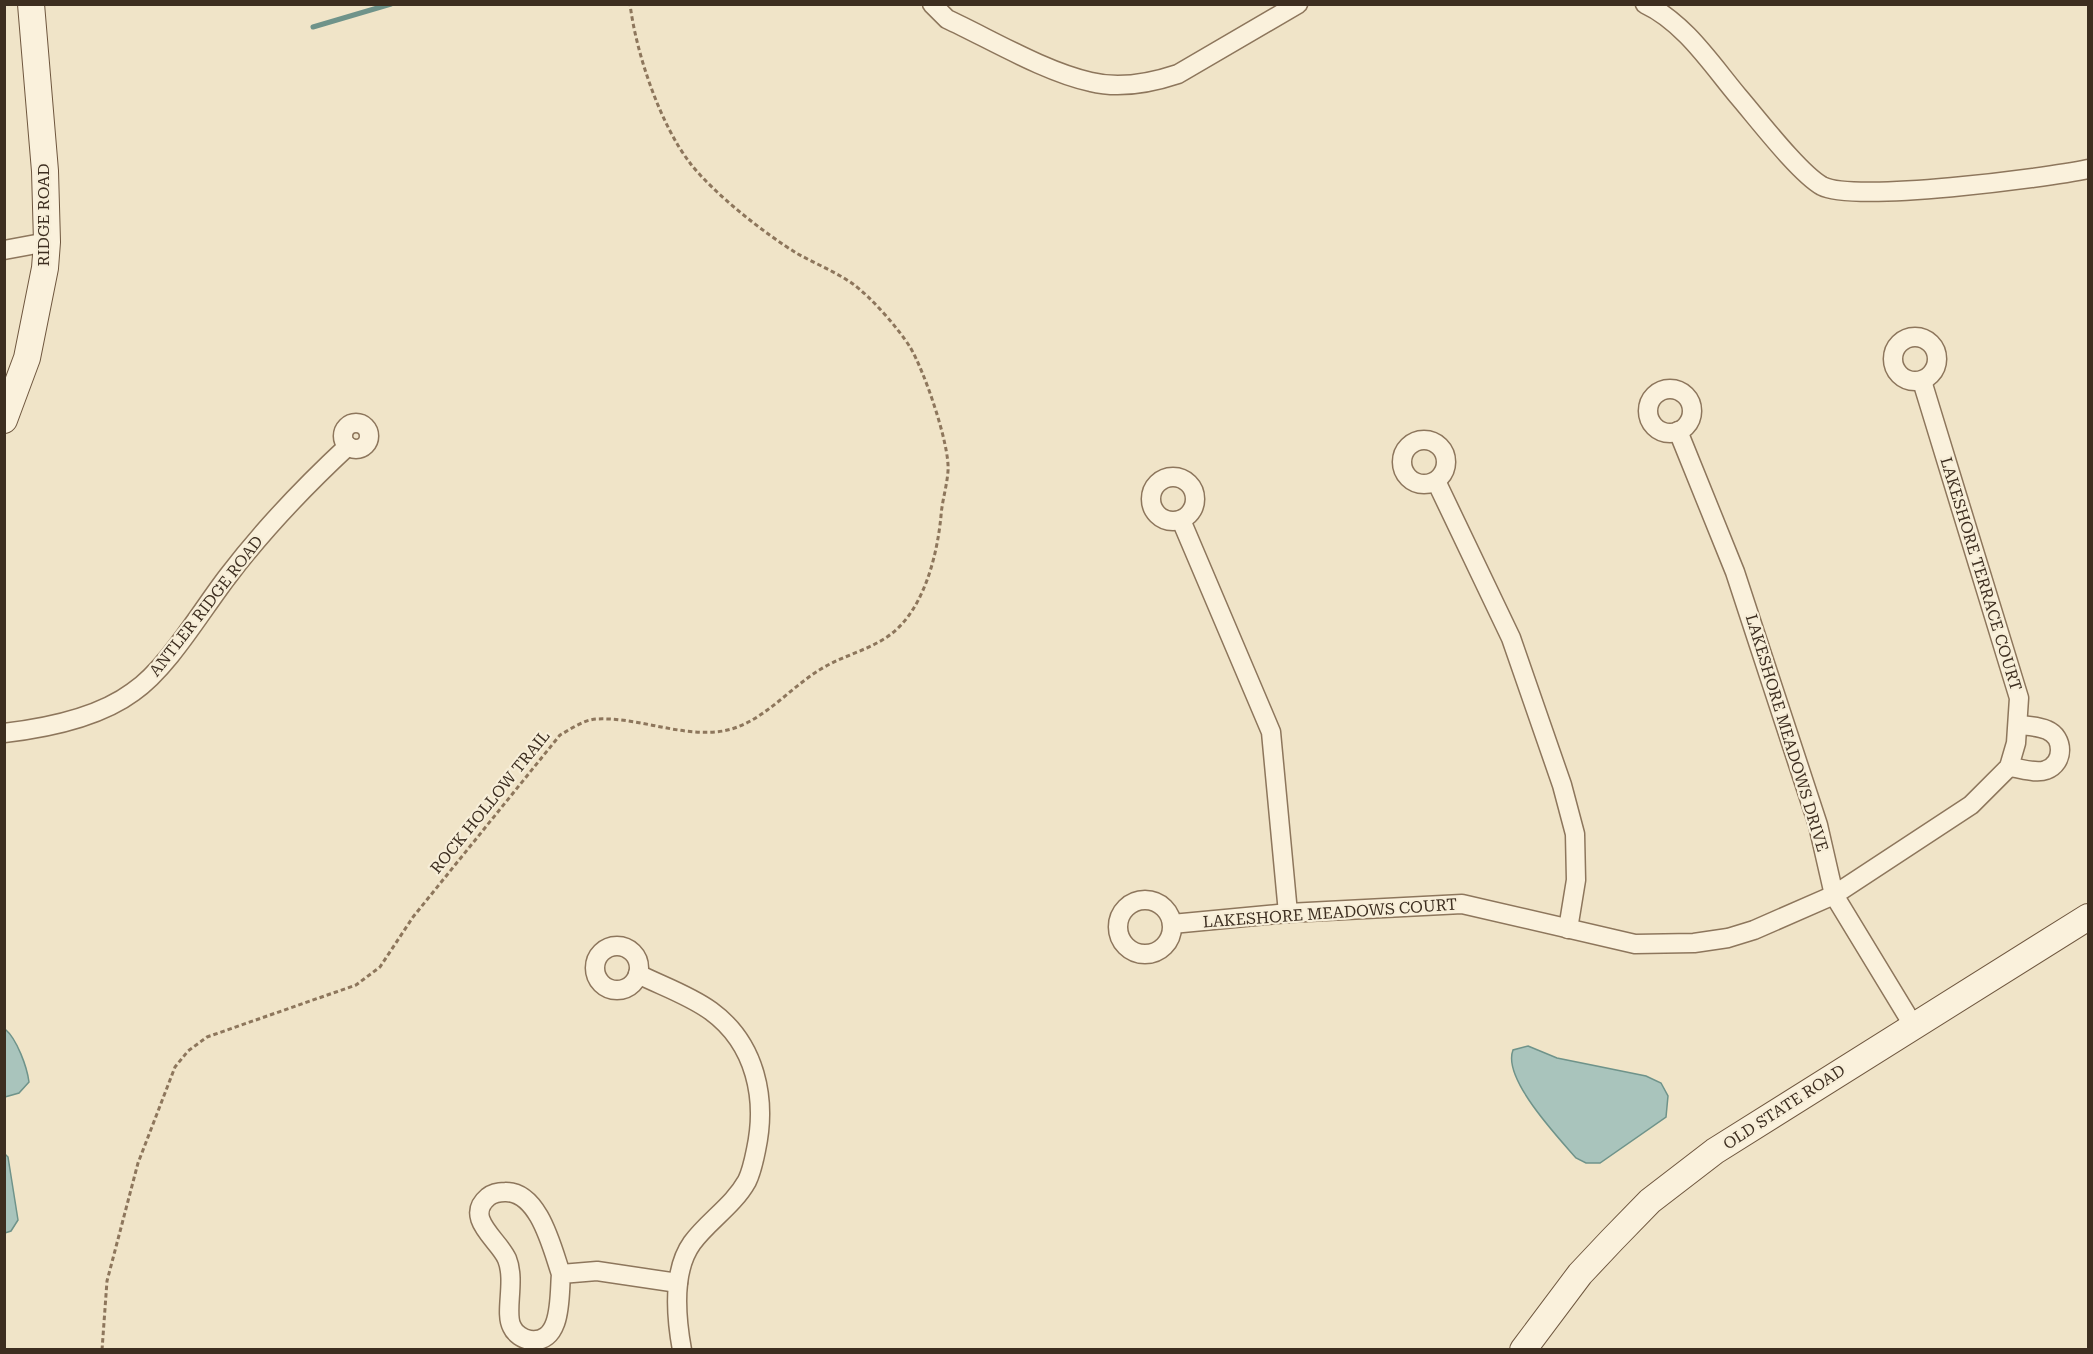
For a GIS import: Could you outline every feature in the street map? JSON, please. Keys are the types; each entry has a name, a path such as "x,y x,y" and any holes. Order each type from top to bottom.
{"street":[{"name":"RIDGE ROAD","path":"4,420 27,358 45,268 47,242 45,171 31,4"},
{"path":"932,4 947,19 1060,72 1092,83 1126,85 1158,81 1178,74 1298,4"},
{"path":"1645,4 1670,20 1702,52 1790,156 1820,185 1834,191 1982,183 2048,177 2088,169"},
{"path":"4,250 47,242"},
{"name":"LAKESHORE TERRACE COURT","path":"1922,381 2019,698 2019,725 2009,767"},
{"name":"LAKESHORE MEADOWS DRIVE","path":"1678,431 1739,582 1818,825 1834,894 1912,1025"},
{"name":"ANTLER RIDGE ROAD","path":"4,733 86,715 112,706 135,692 153,676 230,573 271,525 348,446"},
{"path":"1436,481 1511,638 1562,785 1575,834 1576,880 1568,929"},
{"path":"1182,520 1271,732 1288,913"},
{"path":"1834,894 1971,805 2009,767 2040,771 2054,765 2059,758 2060,750 2056,736 2048,730 2019,725"},
{"name":"LAKESHORE MEADOWS COURT","path":"1172,924 1288,913 1462,904 1635,944 1694,943 1728,938 1754,930 1834,894"},
{"name":"OLD STATE ROAD","path":"1523,1350 1580,1274 1650,1201 1715,1151 1912,1025 2088,917"},
{"path":"638,974 689,998 712,1012 730,1030 744,1048 761,1100 761,1126 747,1180 725,1211 692,1244 678,1283 676,1308 682,1350"},
{"path":"497,1192 515,1192 522,1196 544,1229 561,1274 556,1323 552,1330 539,1340 531,1340 517,1334 510,1320 511,1281 507,1259 480,1221 479,1213 486,1198 497,1192"},
{"path":"561,1274 597,1271 678,1283"}],"path":[{"name":"ROCK HOLLOW TRAIL","path":"102,1350 107,1281 138,1163 175,1066 188,1051 207,1037 222,1030 356,985 380,967 421,906 560,735 578,724 594,719 684,731 717,732 750,722 783,700 817,671 888,636 907,620 922,591 939,542 948,470 942,432 911,349 894,326 854,285 796,253 717,190 688,161 668,128 633,25 630,4"}],"water":[{"path":"5,1029 14,1039 21,1054 29,1082 19,1093 5,1097"},
{"path":"1528,1046 1557,1058 1646,1076 1661,1083 1668,1096 1666,1117 1600,1163 1586,1163 1576,1158 1533,1106 1516,1076 1512,1062 1513,1050"},
{"path":"4,1153 8,1157 18,1220 11,1231 5,1233"}],"waterway":[{"path":"313,27 391,4"}]}
